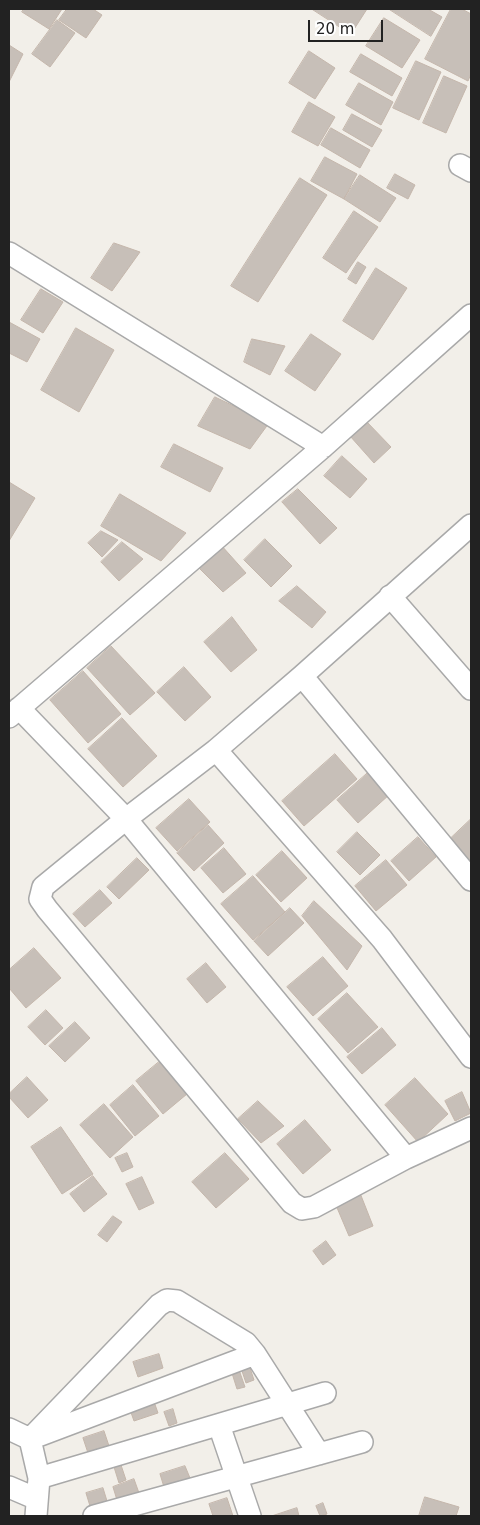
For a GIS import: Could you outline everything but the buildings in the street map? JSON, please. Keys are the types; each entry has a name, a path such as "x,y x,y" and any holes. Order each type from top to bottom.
{"street":[{"path":"9,254 323,447"},
{"path":"406,1158 126,819 14,712 323,447 471,315"},
{"path":"471,525 216,750 126,819 43,887 40,899 292,1203 302,1209 314,1208 406,1158 471,1128"},
{"path":"390,596 471,689"},
{"path":"302,676 471,880"},
{"path":"216,750 382,939 471,1057"},
{"path":"30,1439 159,1305 167,1300 177,1301 246,1343 319,1454"},
{"path":"9,1429 30,1439 255,1354"},
{"path":"39,1478 325,1393"},
{"path":"219,1424 250,1516"},
{"path":"30,1439 39,1478 37,1508"},
{"path":"94,1516 362,1442"},
{"path":"9,1487 37,1508"}]}
